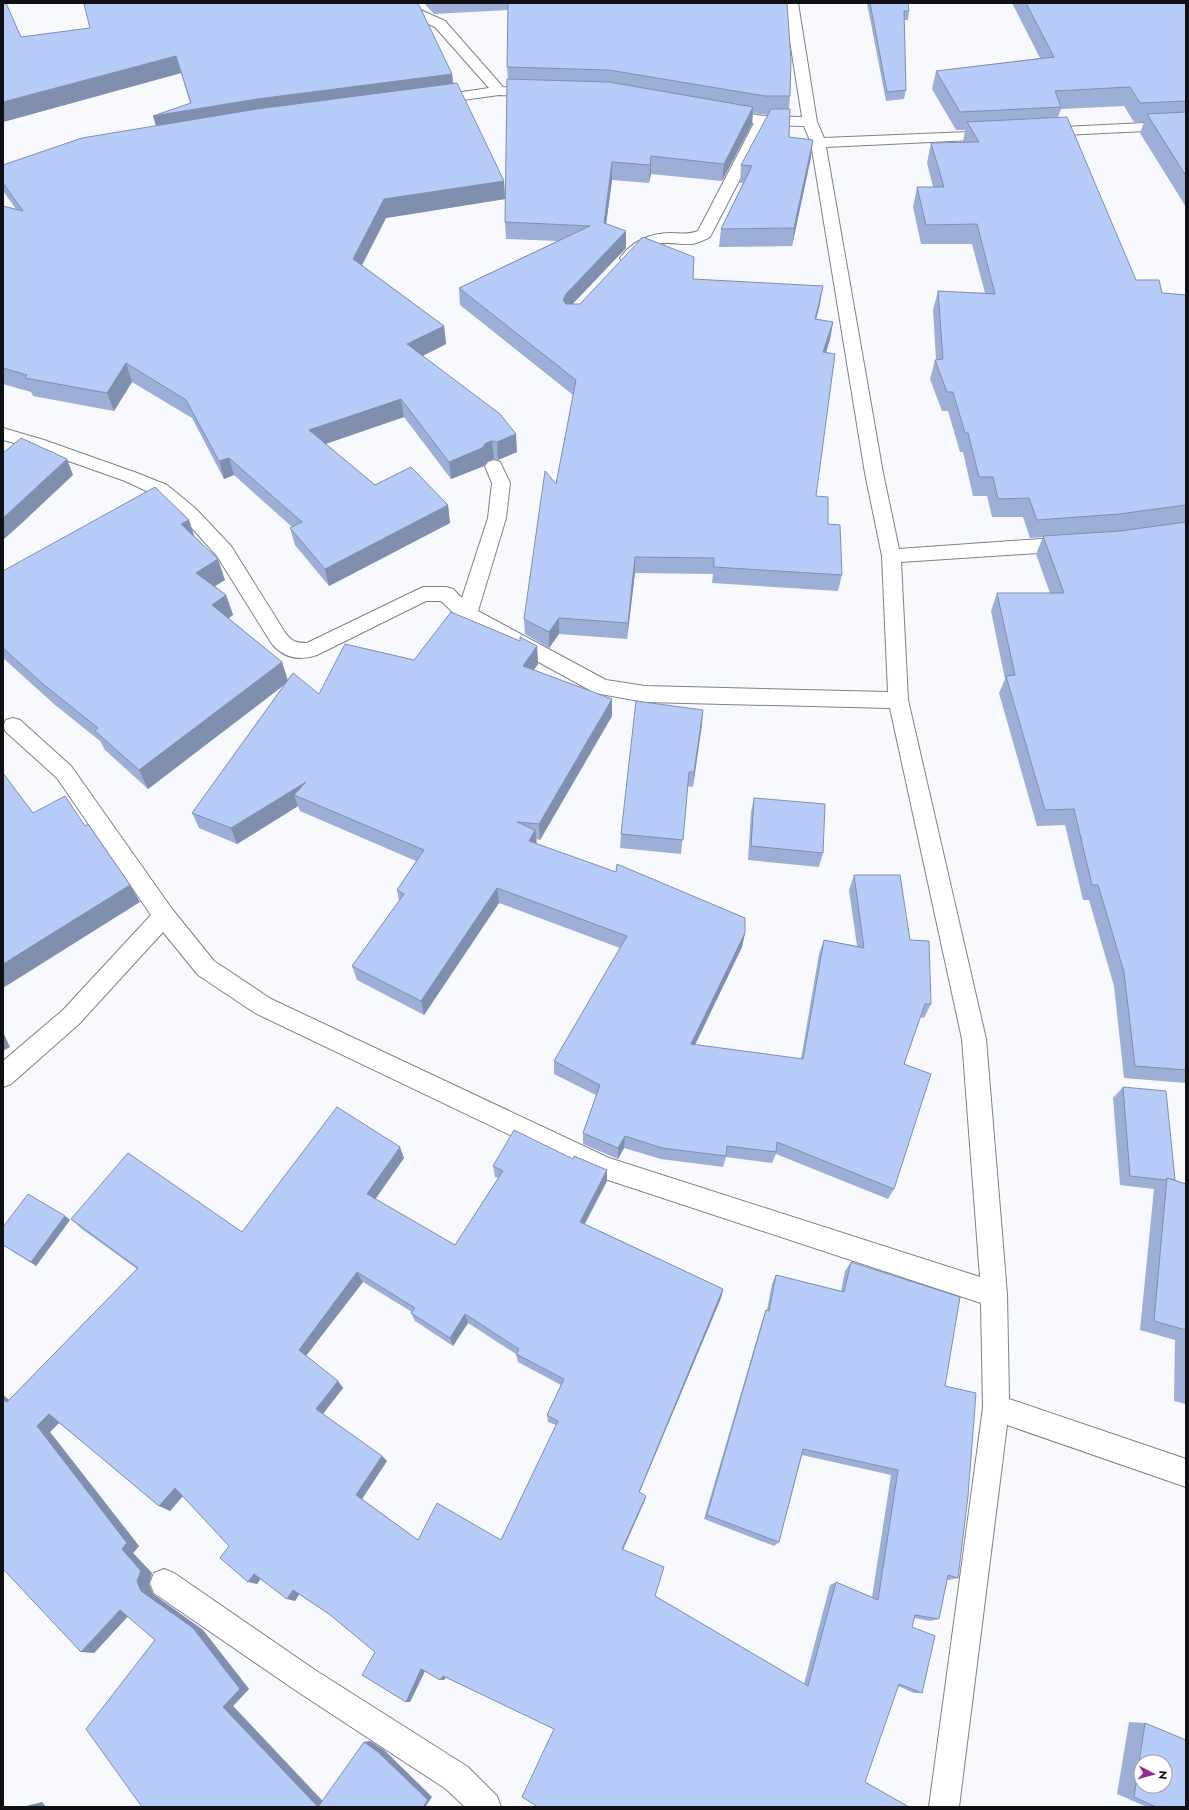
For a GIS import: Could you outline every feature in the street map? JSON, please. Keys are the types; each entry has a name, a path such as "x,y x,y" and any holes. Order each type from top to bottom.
{"street":[{"path":"394,3 440,24 499,91"},
{"path":"792,3 810,122 818,143 873,465 891,556 898,700 974,1039 994,1294 996,1408 944,1807"},
{"path":"422,101 499,91 554,93"},
{"path":"709,111 763,120 810,122"},
{"path":"620,266 636,250 648,242 667,238 692,240 704,234 763,120"},
{"path":"1029,133 1186,125"},
{"path":"818,143 1006,134"},
{"path":"3,434 38,444 131,477 161,490 189,513 224,551 286,648 297,651 310,650 423,594 446,594 468,614 602,687 645,694 898,700"},
{"path":"468,614 497,518 502,483 494,466"},
{"path":"891,556 1088,542"},
{"path":"13,726 64,772 164,916 206,968 263,1006 606,1168 994,1294"},
{"path":"3,1076 70,1016 164,916"},
{"path":"996,1408 1186,1473"},
{"path":"164,1583 305,1680 457,1778 486,1807"}],"building":[{"path":"3,3 6,3 21,37 90,28 84,4 90,3 415,3 419,5 452,74 257,99 153,116 191,103 176,56 3,102"},
{"path":"508,3 787,3 791,60 790,96 765,96 609,70 507,67"},
{"path":"870,3 908,3 909,11 904,11 906,90 887,92"},
{"path":"1026,3 1186,3 1186,101 1140,103 1130,87 1055,91 1061,107 960,112 936,71 1054,57"},
{"path":"507,79 609,82 753,107 724,164 651,156 650,165 612,162 604,223 626,231 566,294 563,300 566,304 580,304 643,237 694,257 693,279 823,286 815,319 833,322 823,352 835,354 816,496 828,497 828,524 840,525 842,575 714,567 714,558 635,557 628,623 559,618 549,632 524,619 545,471 556,484 576,380 459,288 590,226 505,222"},
{"path":"457,83 504,181 384,199 353,259 444,326 407,344 500,414 516,434 497,442 492,441 486,443 482,448 449,462 401,399 309,430 375,485 411,467 448,505 325,569 290,528 302,522 229,458 219,461 186,400 126,363 107,393 25,378 27,375 3,368 3,206 23,211 3,183 3,165 82,138 257,109"},
{"path":"771,109 790,109 789,137 813,140 794,228 721,229 752,166 741,165"},
{"path":"1186,112 1186,176 1147,114"},
{"path":"1067,117 1136,280 1159,280 1162,293 1186,295 1186,505 1119,514 1037,520 1029,498 998,499 993,477 979,477 968,433 965,433 953,392 947,392 935,360 943,359 938,291 995,294 977,224 926,225 917,187 944,187 931,143 979,142 967,122"},
{"path":"21,438 67,459 3,518 3,453"},
{"path":"155,487 189,520 181,524 218,559 196,573 226,595 212,605 282,662 139,770 95,731 98,728 43,684 3,648 3,571"},
{"path":"1186,522 1186,1070 1135,1066 1124,972 1098,885 1092,885 1074,809 1045,810 1006,676 1015,675 997,593 1064,593 1043,536 1120,531"},
{"path":"451,612 520,641 520,637 537,646 523,666 612,699 539,824 517,822 535,830 529,841 616,872 617,864 745,918 745,933 691,1044 803,1059 824,940 864,948 854,875 900,875 910,940 929,941 931,1004 925,1004 904,1064 931,1074 894,1189 777,1142 776,1152 727,1146 726,1156 662,1148 625,1136 618,1148 583,1133 600,1085 554,1061 627,936 497,888 421,1001 352,966 404,894 397,890 424,850 294,795 306,782 231,828 192,813 293,673 319,694 345,644 414,660"},
{"path":"636,701 703,710 694,772 689,772 683,840 621,834"},
{"path":"3,773 33,813 65,796 85,826 88,824 130,885 3,964"},
{"path":"754,798 825,804 823,853 751,846"},
{"path":"1123,1087 1166,1091 1175,1180 1167,1178 1165,1180 1130,1176"},
{"path":"337,1107 400,1147 367,1194 455,1245 503,1171 493,1166 514,1130 573,1159 574,1156 607,1170 580,1222 723,1289 639,1492 646,1496 622,1549 664,1567 655,1596 808,1686 836,1582 878,1600 898,1470 803,1449 779,1542 707,1515 766,1310 769,1311 776,1275 844,1292 851,1262 960,1297 945,1386 976,1393 968,1496 958,1578 948,1575 939,1619 915,1615 912,1627 935,1636 922,1693 899,1684 865,1782 909,1807 538,1807 522,1797 554,1729 443,1676 440,1680 421,1669 406,1702 362,1675 375,1652 329,1614 293,1590 287,1599 254,1574 248,1582 220,1558 229,1546 175,1488 159,1506 49,1414 37,1426 127,1543 122,1549 141,1571 137,1581 141,1591 193,1628 240,1689 223,1707 318,1807 142,1807 86,1729 155,1640 120,1610 81,1652 3,1569 3,1400 7,1402 138,1268 71,1219 128,1153 242,1232","holes":["357,1272 415,1308 411,1313 450,1338 465,1314 519,1349 516,1354 564,1379 547,1415 558,1421 501,1540 437,1503 418,1540 356,1495 382,1456 316,1409 338,1381 299,1350"]},
{"path":"1167,1178 1186,1184 1186,1330 1154,1321"},
{"path":"28,1194 65,1216 31,1262 3,1245 3,1227"},
{"path":"1145,1723 1186,1740 1186,1807 1156,1807 1134,1797 1134,1794 1173,1794 1173,1754 1140,1754"},
{"path":"364,1742 378,1752 428,1800 423,1807 318,1807"}]}
